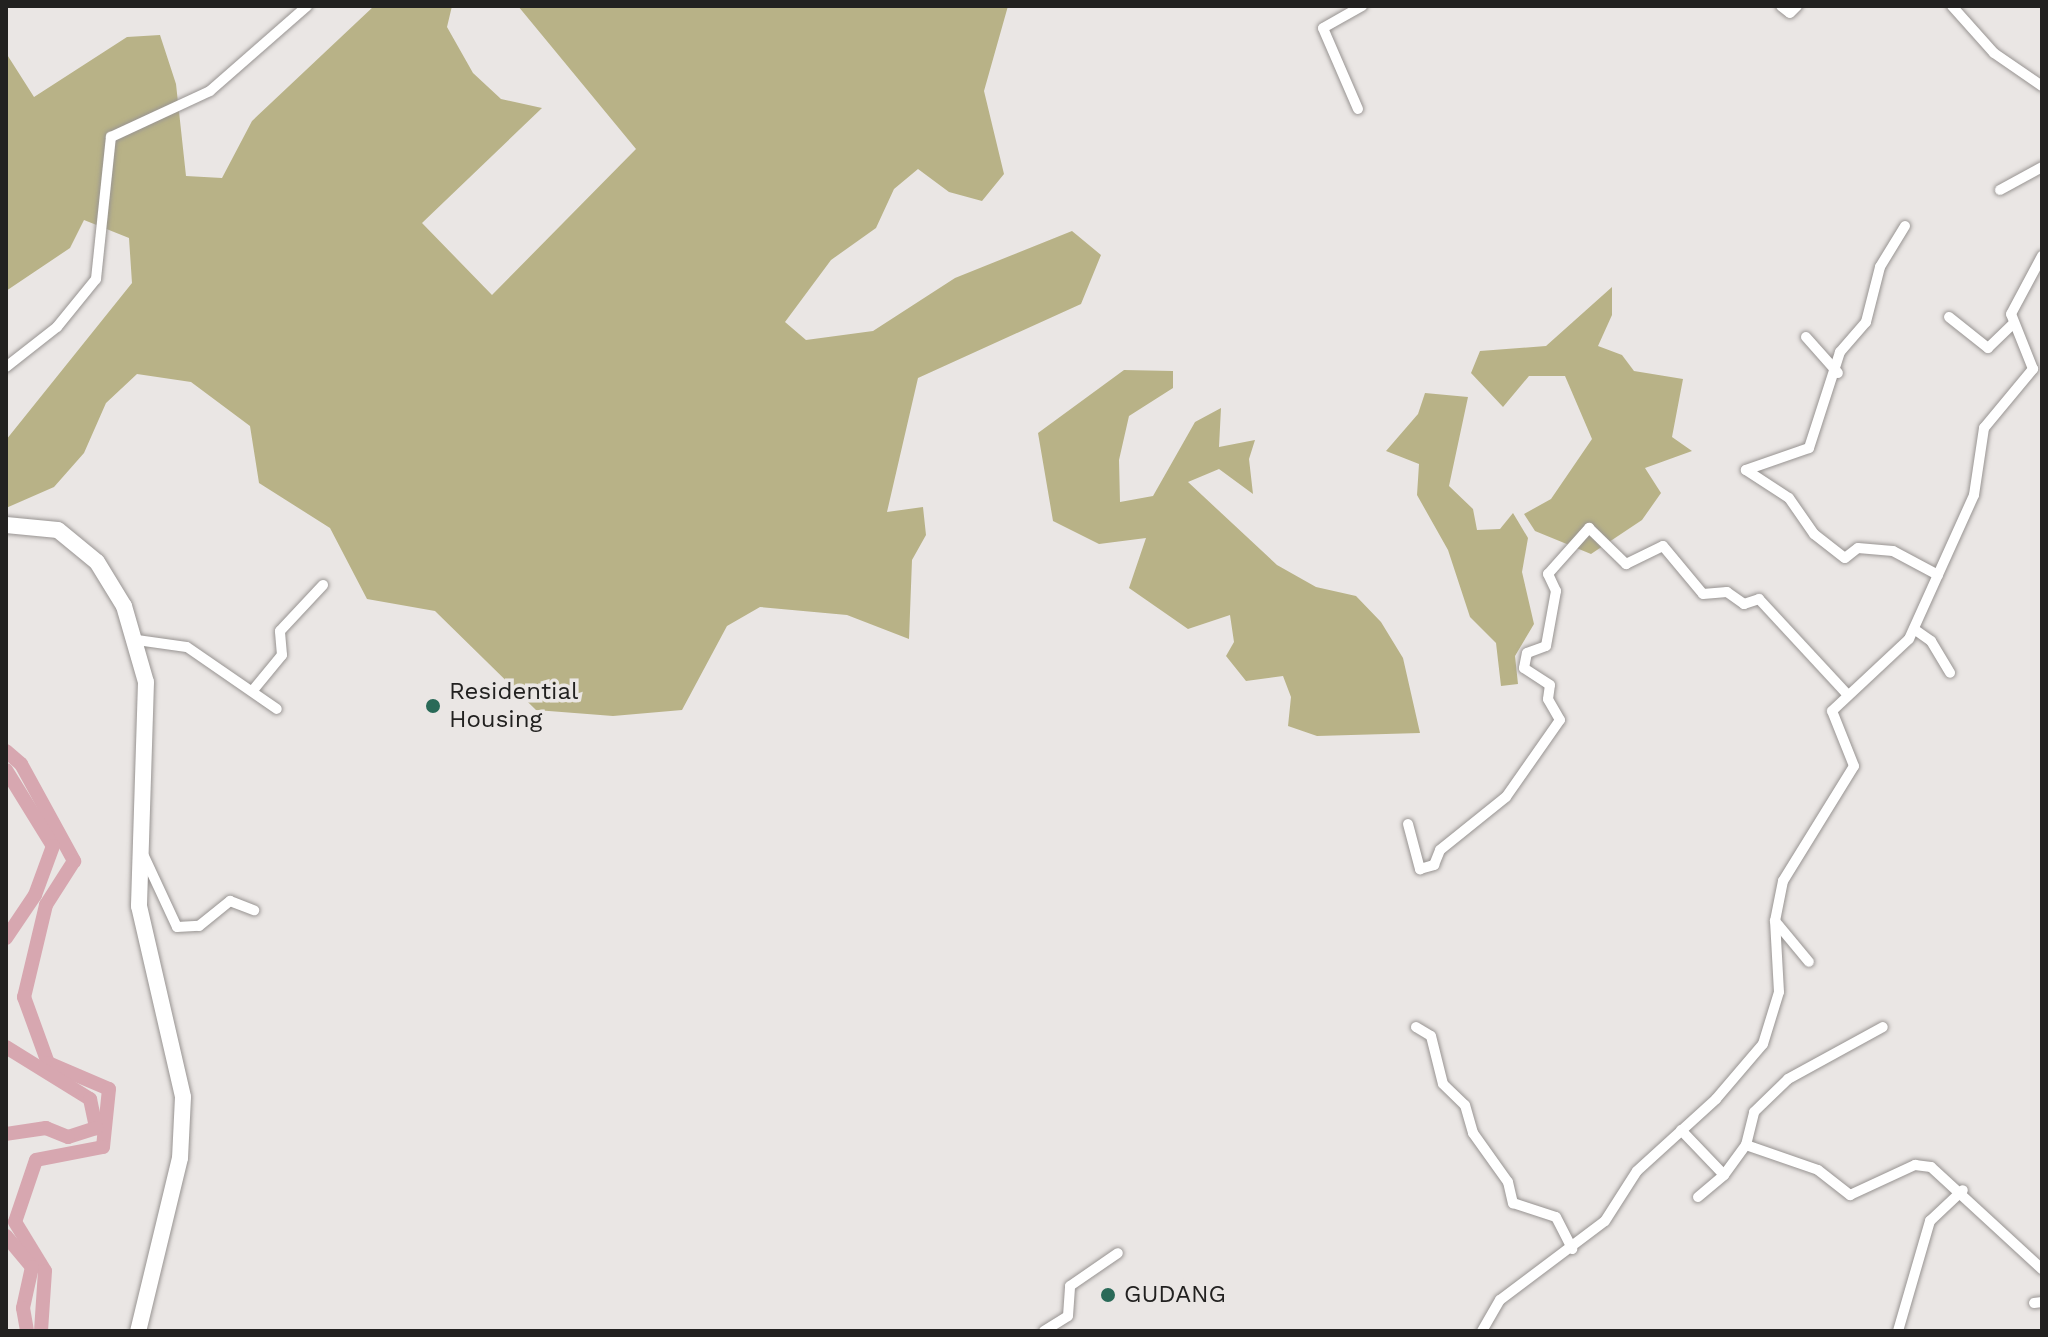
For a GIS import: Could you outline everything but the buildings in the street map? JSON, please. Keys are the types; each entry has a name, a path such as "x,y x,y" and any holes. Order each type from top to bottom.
{"main road":[{"path":"6,525 58,530 83,548 117,594 137,640 148,744 141,846 141,932 183,1097 180,1158 138,1331"}],"street":[{"path":"6,367 57,327 96,279 111,137 210,91 307,6"},
{"path":"1358,109 1323,28 1362,6"},
{"path":"1781,6 1790,13 1797,6"},
{"path":"1952,6 1994,53 2042,86"},
{"path":"2000,190 2042,167"},
{"path":"1905,226 1880,267 1866,322 1840,352 1838,373 1823,396 1809,448 1746,470 1789,498 1814,534 1845,558 1858,548 1893,551 1938,575"},
{"path":"1482,1331 1500,1300 1572,1249 1763,1044 1779,992 1775,921 1798,851 1853,771 1832,724 1845,692 1901,652 1974,495 1984,428 2033,369 2014,323 2012,308 2042,256"},
{"path":"1949,317 1988,348 2014,323"},
{"path":"1806,337 1838,373"},
{"path":"1408,824 1420,869 1434,865 1440,850 1507,795 1560,720 1548,699 1550,685 1524,668 1528,652 1546,647 1556,591 1548,574 1589,528 1626,564 1663,546 1703,594 1727,592 1744,604 1759,599 1845,692"},
{"path":"254,689 282,655 280,631 323,585"},
{"path":"1914,629 1931,641 1950,673"},
{"path":"137,640 187,647 254,689 277,709"},
{"path":"141,846 177,927 199,926 230,901 254,910"},
{"path":"1775,921 1809,962"},
{"path":"1416,1027 1431,1036 1443,1084 1465,1105 1473,1133 1508,1182 1513,1203 1556,1217 1572,1249"},
{"path":"1698,1197 1724,1175 1746,1145 1754,1112 1788,1079 1883,1027"},
{"path":"1681,1130 1724,1175"},
{"path":"1746,1145 1818,1170 1850,1195 1924,1165 1963,1190 2042,1269"},
{"path":"1898,1331 1930,1221 1963,1190"},
{"path":"1044,1331 1069,1315 1070,1286 1118,1253"}],"shaded area":[{"path":"374,6 452,6 447,27 473,73 501,99 542,108 422,223 492,295 636,149 518,6 1008,6 984,91 1004,174 982,201 949,192 918,169 894,189 876,228 831,260 785,322 806,340 873,331 955,278 1072,231 1101,255 1081,304 918,378 887,512 923,507 926,535 912,560 909,639 847,615 760,607 727,626 682,710 613,716 536,710 435,611 367,599 330,528 259,483 250,426 191,382 137,374 106,403 84,453 54,487 6,508 6,440 132,283 129,238 84,220 70,248 6,291 6,53 34,97 127,37 160,35 176,84 186,176 222,178 252,121"},
{"path":"1612,287 1612,315 1598,346 1622,355 1634,371 1683,379 1672,437 1692,451 1645,468 1661,493 1642,520 1591,554 1535,531 1524,514 1551,499 1592,439 1565,376 1529,376 1503,407 1471,373 1480,351 1546,346"},
{"path":"1124,370 1173,371 1173,388 1129,416 1119,460 1120,502 1153,496 1195,422 1221,408 1219,447 1255,440 1249,459 1253,494 1219,469 1188,482 1277,565 1316,587 1356,596 1381,622 1403,658 1420,733 1317,736 1288,726 1291,697 1283,676 1246,681 1226,656 1234,642 1230,615 1188,629 1129,588 1146,538 1099,544 1053,521 1038,433"},
{"path":"1425,393 1468,397 1449,486 1473,509 1477,530 1500,529 1513,513 1528,538 1522,572 1534,624 1515,656 1518,684 1501,686 1496,643 1470,617 1448,550 1417,495 1419,464 1386,451 1418,414"}],"waterway":[{"path":"6,751 21,764 74,861 46,905 24,997 48,1063 109,1089 103,1147 36,1160 15,1222 45,1271 41,1331"},
{"path":"6,770 53,846 35,895 6,938"},
{"path":"6,1047 90,1099 96,1128 68,1137 46,1128 6,1134"},
{"path":"6,1236 32,1267 23,1308 27,1331"}],"place":[{"name":"Residential Housing","path":"433,706"},
{"name":"GUDANG","path":"1108,1295"}]}
